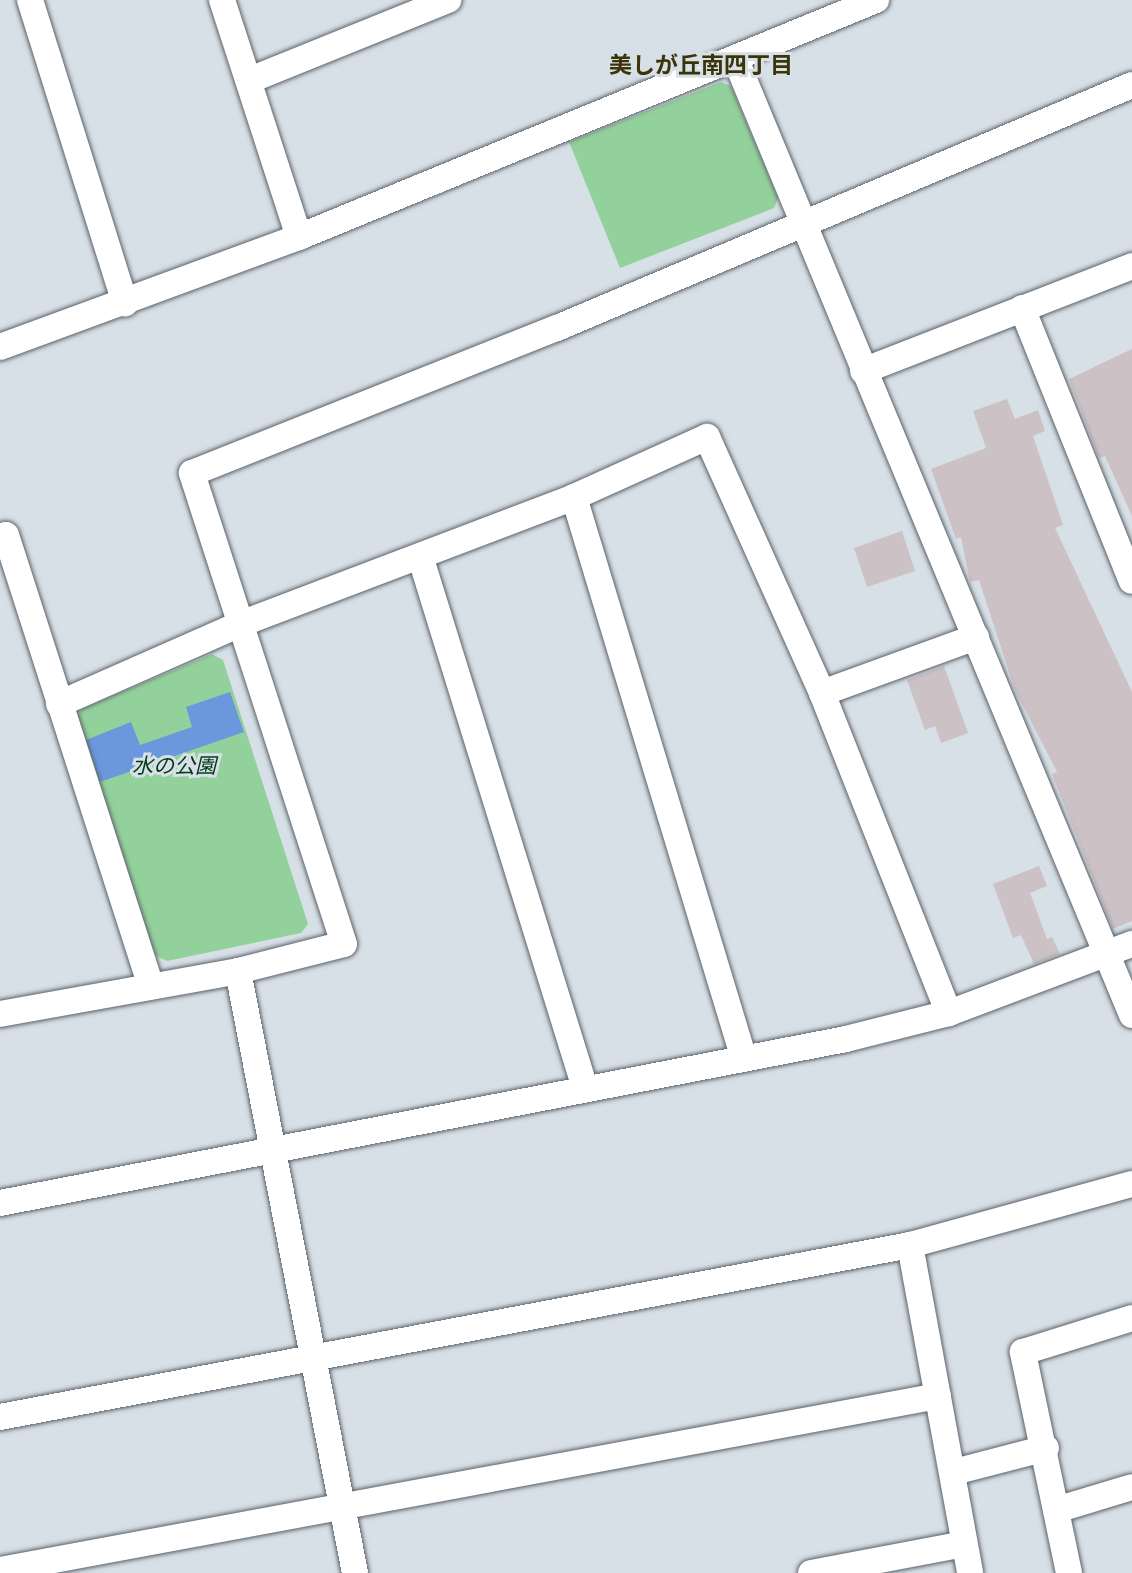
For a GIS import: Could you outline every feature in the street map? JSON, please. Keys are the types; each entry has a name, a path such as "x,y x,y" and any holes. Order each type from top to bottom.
{"street":[{"path":"30,0 125,304"},
{"path":"222,0 299,237"},
{"path":"250,80 448,0"},
{"path":"0,347 125,304 299,237 876,0"},
{"path":"735,58 806,223 863,371 976,637 1120,949 1132,1015"},
{"path":"0,1014 238,971 344,944 243,623 192,473 806,223 1132,85"},
{"path":"863,371 1132,266"},
{"path":"1022,308 1132,581"},
{"path":"59,704 243,623 421,559 574,497 707,436 822,693 949,1013"},
{"path":"574,497 744,1059"},
{"path":"0,537 6,535 151,986"},
{"path":"421,559 585,1088"},
{"path":"822,693 976,637"},
{"path":"0,1203 274,1153 585,1088 744,1059 949,1013 1120,949"},
{"path":"238,971 316,1354 355,1573"},
{"path":"0,1417 316,1354 910,1245 1132,1184"},
{"path":"910,1245 954,1472 970,1573"},
{"path":"1069,1573 1046,1448 1023,1352 1132,1318"},
{"path":"0,1570 938,1396"},
{"path":"954,1472 1046,1448"},
{"path":"1056,1510 1132,1487"},
{"path":"811,1573 964,1544"}],"green space":[{"path":"721,82 731,86 778,198 774,208 620,268 569,142"},
{"name":"水の公園","path":"212,654 223,660 308,924 301,933 167,961 155,955 75,720 82,709"}],"water":[{"path":"230,692 244,732 100,782 86,740 131,722 140,745 192,727 186,707"}],"building":[{"path":"1132,349 1132,516 1105,456 1099,458 1069,379"},
{"path":"1007,399 1015,419 1038,410 1045,431 1033,436 1063,525 1055,528 1132,692 1132,921 1113,929 1052,774 1057,772 1015,690 979,580 970,582 961,537 956,539 931,469 986,448 973,411"},
{"path":"902,531 915,571 867,587 854,548"},
{"path":"944,666 968,733 941,743 935,726 925,730 907,680"},
{"path":"1039,866 1047,886 1030,893 1047,939 1052,937 1060,954 1034,964 1021,935 1013,938 993,884"}],"district":[{"name":"美しが丘南四丁目","path":"701,63"}]}
